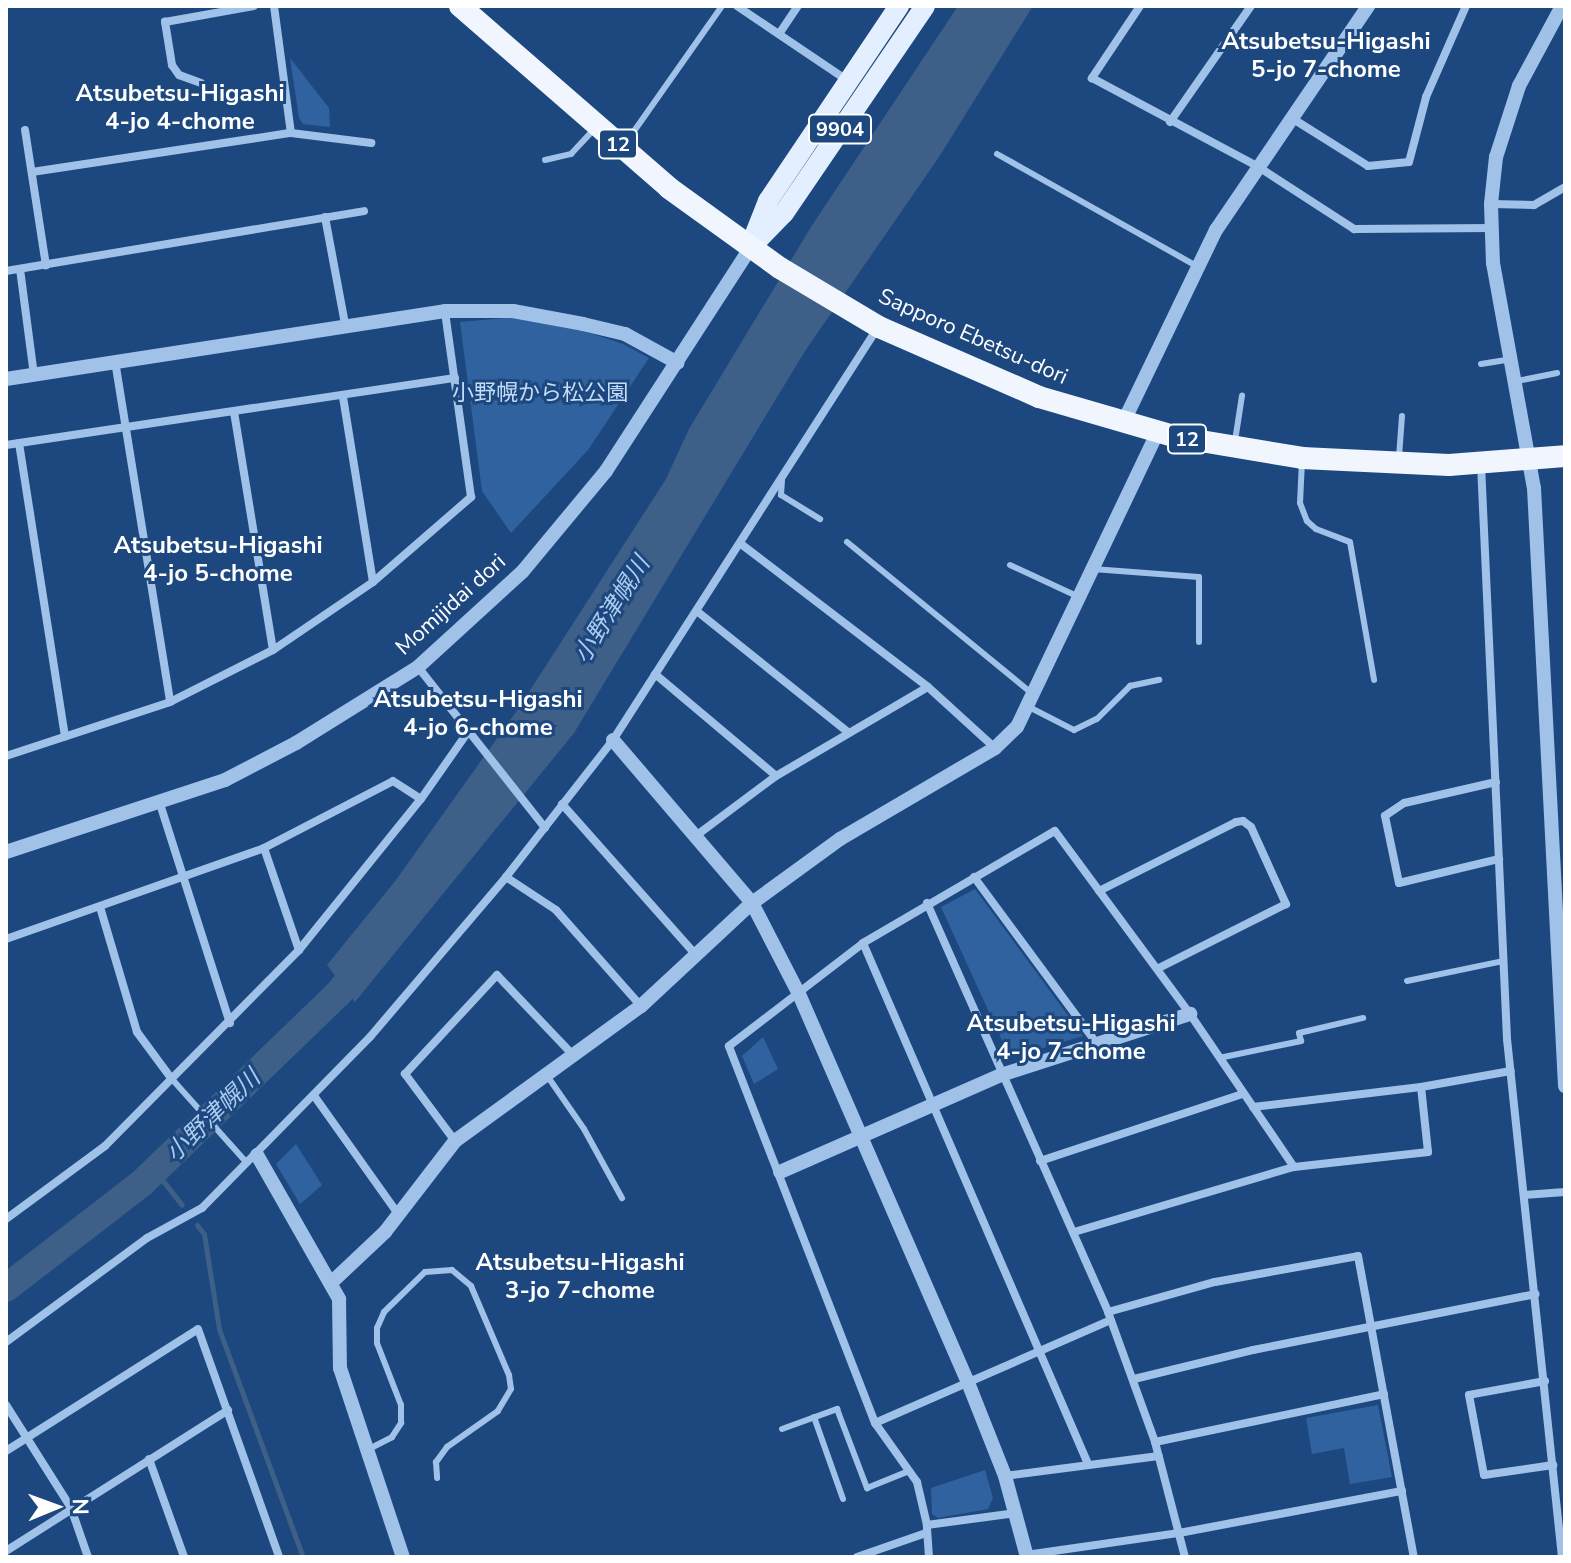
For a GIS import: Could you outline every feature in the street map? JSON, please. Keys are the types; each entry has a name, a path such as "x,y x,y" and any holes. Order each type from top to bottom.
{"highway":[{"name":"Sapporo Ebetsu-dori","path":"460,6 669,188 785,271 872,323 1039,397 1158,432 1302,458 1399,465 1481,464 1565,456"}],"main road":[{"name":"9904","path":"751,247 768,201 899,6"},
{"name":"9904","path":"751,247 784,213 925,6"}],"street":[{"path":"201,83 179,75 172,65 165,22 254,6"},
{"path":"274,6 291,133"},
{"path":"737,6 848,81"},
{"path":"779,34 798,6"},
{"path":"1140,6 1092,78 1257,166 1354,229 1492,228"},
{"path":"1170,122 1251,6"},
{"path":"1123,423 1216,230 1368,6"},
{"path":"1290,117 1368,166 1409,162 1426,97 1466,6"},
{"path":"1562,6 1519,86 1496,157 1491,204 1493,263 1530,460 1565,1086"},
{"path":"25,130 46,265"},
{"path":"32,172 291,133 371,143"},
{"path":"1491,204 1534,205 1565,187"},
{"path":"6,271 364,211"},
{"path":"325,217 345,324"},
{"name":"Momijidai dori","path":"6,852 160,804 225,780 296,743 418,667 523,571 606,471 751,247"},
{"path":"20,269 34,375"},
{"path":"6,756 170,702 273,650 373,582 471,497 445,311"},
{"path":"6,379 345,324 445,311 513,311 583,324 625,334 678,363"},
{"path":"6,1342 147,1238 202,1208 315,1097 506,877 613,740 698,612 782,480 872,323"},
{"path":"115,361 170,702"},
{"path":"6,445 455,378"},
{"path":"343,397 373,582"},
{"path":"234,412 273,650"},
{"path":"332,1282 399,1215 455,1141 641,1006 752,903 840,839 995,748 1017,727 1158,432"},
{"path":"19,443 65,736"},
{"path":"1481,464 1511,1071 1562,1557"},
{"path":"741,544 928,687 995,748"},
{"path":"698,612 849,733"},
{"path":"418,667 545,828"},
{"path":"655,674 776,776"},
{"path":"697,835 776,776 928,687"},
{"path":"6,1219 105,1146 230,1023 299,950 421,799 468,732"},
{"path":"613,740 752,903 799,994 858,1136 967,1380 1005,1476 1027,1556 1179,1533 1402,1491"},
{"path":"6,939 264,848 393,781 421,799"},
{"path":"1496,782 1404,803 1385,816 1399,883 1499,859"},
{"path":"160,804 230,1023"},
{"path":"562,804 697,956"},
{"path":"1099,891 1229,825 1243,821 1251,827 1286,904 1157,969"},
{"path":"929,1557 917,1482 875,1423 729,1046 863,943 1055,831 1190,1014 1294,1167"},
{"path":"264,848 299,950"},
{"path":"506,877 556,910 641,1006"},
{"path":"974,877 1097,1044"},
{"path":"927,903 1110,1316 1155,1442 1185,1557"},
{"path":"100,907 137,1032 171,1078"},
{"path":"863,943 1088,1464"},
{"path":"455,1141 405,1074 497,975 572,1054"},
{"path":"780,1172 1001,1075 1190,1014"},
{"path":"1253,1107 1421,1087 1511,1071"},
{"path":"1074,1232 1294,1167 1428,1152 1421,1087"},
{"path":"1040,1161 1243,1094"},
{"path":"315,1097 399,1215"},
{"path":"252,1159 332,1282 339,1299 340,1368 403,1557"},
{"path":"1524,1195 1565,1192"},
{"path":"875,1423 1110,1316 1215,1282 1358,1256 1414,1557"},
{"path":"1134,1379 1371,1326 1536,1294"},
{"path":"6,1451 198,1329 279,1557"},
{"path":"1545,1381 1469,1395 1484,1475 1553,1465"},
{"path":"1155,1442 1384,1394"},
{"path":"6,1405 71,1508 88,1557"},
{"path":"6,1551 228,1410"},
{"path":"1005,1476 1159,1456"},
{"path":"149,1459 184,1557"},
{"path":"857,1557 926,1529 1016,1513"}],"lane":[{"path":"623,148 722,6"},
{"path":"545,160 571,154 597,125"},
{"path":"997,154 1198,267"},
{"path":"1481,364 1511,359"},
{"path":"1515,381 1557,373"},
{"path":"1234,448 1242,396"},
{"path":"1399,465 1402,416"},
{"path":"1302,458 1300,503 1307,521 1316,529 1350,542 1374,680"},
{"path":"782,480 781,495 820,519"},
{"path":"847,542 1030,700 1074,730 1097,719 1130,686 1159,680"},
{"path":"1010,565 1080,597"},
{"path":"1093,569 1199,577 1199,642"},
{"path":"1407,981 1504,961"},
{"path":"1219,1058 1301,1041 1299,1033 1363,1018"},
{"path":"546,1074 584,1129 622,1198"},
{"path":"171,1078 233,1146 252,1159"},
{"path":"367,1450 392,1437 401,1423 401,1405 377,1343 377,1328 384,1312 425,1272 452,1270 471,1286 509,1375 511,1389 498,1411 447,1447 436,1462 437,1478"},
{"path":"782,1429 837,1409 867,1488 909,1471"},
{"path":"814,1417 843,1499"}],"green space":[{"path":"290,58 329,108 330,127 303,124 299,118"},
{"name":"小野幌から松公園","path":"516,317 569,326 623,344 649,358 588,450 511,533 482,491 460,322"},
{"path":"975,889 1083,1036 1010,1058 941,907"},
{"path":"763,1037 778,1069 754,1084 742,1056"},
{"path":"296,1144 322,1185 300,1204 276,1164"},
{"path":"1378,1405 1392,1477 1350,1484 1344,1448 1312,1454 1306,1418"},
{"path":"985,1470 993,1498 988,1509 938,1518 932,1514 931,1488"}],"water":[{"path":"958,6 1033,6 939,157 805,351 574,733 355,1002 327,965 396,880 518,709 666,479 689,429 811,227"}],"waterway":[{"name":"小野津幌川","path":"6,1288 143,1182 338,994 367,957"},
{"path":"155,1171 182,1205"},
{"path":"197,1225 204,1234 219,1329 303,1557"}],"district":[{"name":"Atsubetsu-Higashi 5-jo 7-chome","path":"1326,56"},
{"name":"Atsubetsu-Higashi 4-jo 4-chome","path":"180,108"},
{"name":"Atsubetsu-Higashi 4-jo 5-chome","path":"218,560"},
{"name":"Atsubetsu-Higashi 4-jo 6-chome","path":"478,714"},
{"name":"Atsubetsu-Higashi 4-jo 7-chome","path":"1071,1038"},
{"name":"Atsubetsu-Higashi 3-jo 7-chome","path":"580,1277"}]}
